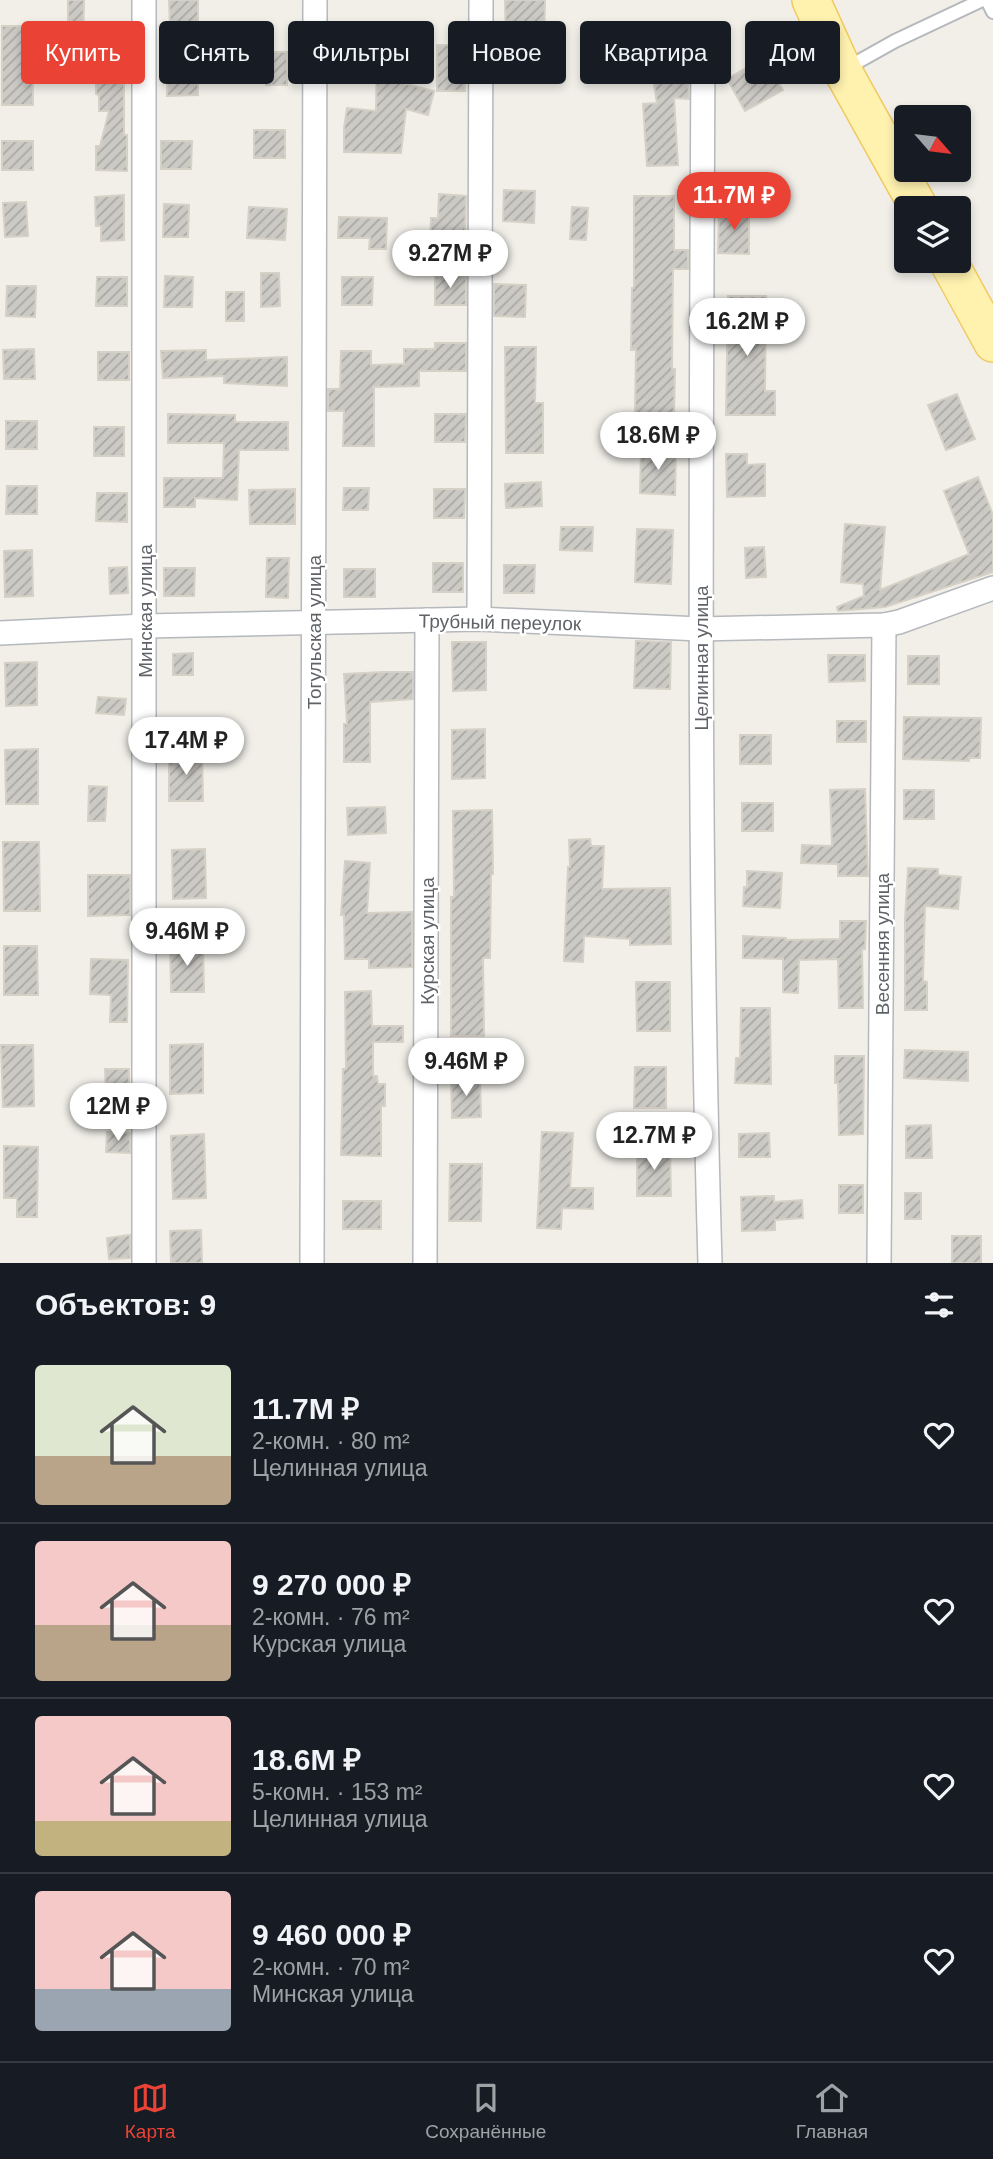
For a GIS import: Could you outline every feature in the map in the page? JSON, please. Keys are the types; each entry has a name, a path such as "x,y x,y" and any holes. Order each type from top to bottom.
{"main road":[{"path":"811,0 842,70 912,196"},
{"path":"955,273 993,343"}],"street":[{"name":"Минская улица","path":"144,0 144,1263"},
{"name":"Тогульская улица","path":"312,1263 314,0"},
{"path":"479,619 481,0"},
{"name":"Целинная улица","path":"704,84 700,629 702,952 710,1263"},
{"name":"Трубный переулок","path":"0,633 145,626 479,619 700,629 884,625 993,588"},
{"name":"Курская улица","path":"425,1263 428,620"},
{"name":"Весенняя улица","path":"879,1263 884,625"}],"lane":[{"path":"842,70 895,41 984,0 993,12"}],"building":[{"path":"68,0 84,0 84,21 68,21"},
{"path":"169,0 198,0 198,21 170,21"},
{"path":"505,0 545,0 545,21 505,21"},
{"path":"2,26 21,26 21,84 33,84 33,105 2,105"},
{"path":"437,45 448,45 448,84 465,84 465,91 437,91"},
{"path":"274,52 287,52 287,85 266,85 274,84"},
{"path":"745,69 745,84 779,84 783,90 745,111 730,84 731,77"},
{"path":"96,84 124,84 127,171 96,170 96,146 100,146 109,111 99,111 99,95 96,94"},
{"path":"167,84 198,84 198,95 167,96"},
{"path":"376,84 407,84 434,91 428,115 406,109 401,153 344,152 347,108 376,111"},
{"path":"654,84 688,84 689,99 674,98 678,165 647,166 643,104 657,103"},
{"path":"254,130 285,130 285,158 254,158"},
{"path":"2,141 33,141 33,170 2,170"},
{"path":"161,141 192,141 191,169 161,169"},
{"path":"504,190 535,191 534,223 503,221"},
{"path":"439,194 466,196 465,243 430,245 431,218 438,218"},
{"path":"124,195 124,240 101,241 101,226 96,226 95,197"},
{"path":"634,196 674,196 674,250 688,250 688,269 673,269 674,414 635,413 636,350 631,350"},
{"path":"26,202 28,236 5,237 3,203"},
{"path":"164,204 189,205 188,237 163,237"},
{"path":"249,207 287,209 285,240 247,238"},
{"path":"572,207 588,208 586,240 570,239"},
{"path":"719,210 749,210 749,254 718,253"},
{"path":"339,217 387,218 386,249 369,249 370,238 338,238"},
{"path":"261,273 279,273 280,306 261,307"},
{"path":"165,276 193,277 192,307 164,307"},
{"path":"435,276 466,276 466,305 435,305"},
{"path":"97,277 127,277 127,306 96,306"},
{"path":"342,277 373,277 372,305 342,305"},
{"path":"494,284 526,285 525,317 494,316"},
{"path":"7,286 36,286 35,317 6,316"},
{"path":"226,292 244,292 244,321 226,321"},
{"path":"728,296 766,296 765,391 775,391 775,415 726,415"},
{"path":"435,343 466,343 466,371 419,371 419,386 374,387 374,446 343,446 344,411 328,411 328,389 340,389 341,351 371,351 371,365 404,364 404,349 435,349"},
{"path":"505,347 536,347 535,403 543,403 543,453 506,453"},
{"path":"34,349 35,379 4,379 3,350"},
{"path":"206,350 206,360 287,357 287,386 224,383 224,376 163,378 161,351"},
{"path":"98,352 129,352 129,380 98,380"},
{"path":"957,394 975,439 946,450 928,405"},
{"path":"168,414 235,415 235,422 288,422 288,450 239,450 237,500 195,498 195,507 164,507 164,478 223,478 224,443 168,443"},
{"path":"435,414 466,414 465,442 435,442"},
{"path":"6,421 37,421 37,449 6,449"},
{"path":"94,427 124,427 124,456 94,456"},
{"path":"641,450 676,451 675,495 640,493"},
{"path":"726,454 747,454 747,465 765,464 765,496 727,497"},
{"path":"978,477 993,515 993,572 885,607 838,611 837,607 864,596 863,584 841,582 845,524 885,527 880,590 969,554 944,491"},
{"path":"541,482 542,506 506,508 505,484"},
{"path":"7,486 37,486 37,514 6,514"},
{"path":"344,488 369,488 368,510 343,510"},
{"path":"295,489 295,524 250,524 249,490"},
{"path":"434,489 465,489 464,518 434,518"},
{"path":"97,493 127,493 127,522 96,521"},
{"path":"561,527 593,527 592,551 560,550"},
{"path":"637,529 673,530 671,584 635,582"},
{"path":"764,547 766,577 746,578 745,548"},
{"path":"32,550 33,596 5,597 4,551"},
{"path":"267,558 289,558 288,598 266,597"},
{"path":"433,563 463,563 463,592 433,592"},
{"path":"504,565 535,565 534,593 504,593"},
{"path":"127,567 128,593 110,594 109,568"},
{"path":"164,568 195,568 194,596 164,596"},
{"path":"344,569 375,569 375,597 344,597"},
{"path":"636,641 671,642 670,689 634,688"},
{"path":"452,642 486,642 486,690 453,691"},
{"path":"193,653 193,675 173,675 173,654"},
{"path":"828,655 865,655 865,681 829,682"},
{"path":"908,656 939,656 939,684 908,684"},
{"path":"37,662 37,705 6,706 5,663"},
{"path":"413,672 413,699 370,702 370,762 344,762 344,724 347,724 344,674"},
{"path":"98,697 126,699 124,715 96,713"},
{"path":"904,717 981,718 980,758 969,758 969,761 903,759"},
{"path":"837,721 866,721 866,742 837,742"},
{"path":"485,729 485,778 452,779 452,730"},
{"path":"740,735 771,735 771,764 740,764"},
{"path":"38,749 38,804 6,804 5,750"},
{"path":"169,752 202,752 203,801 169,801"},
{"path":"89,786 107,787 105,821 88,821"},
{"path":"865,789 868,876 838,876 838,864 801,863 802,845 832,846 830,790"},
{"path":"904,790 934,790 934,819 904,819"},
{"path":"742,803 773,803 773,831 742,831"},
{"path":"385,807 386,833 348,835 347,808"},
{"path":"492,810 490,958 483,958 484,1036 451,1036 453,811"},
{"path":"590,839 591,846 604,846 602,889 670,888 671,944 630,945 630,939 584,936 583,962 564,961 570,867 569,840"},
{"path":"3,842 39,842 40,911 4,911"},
{"path":"205,849 206,898 173,899 172,850"},
{"path":"345,861 370,863 367,913 412,912 412,967 369,968 369,959 345,959 344,915 341,915"},
{"path":"908,868 938,869 938,875 961,877 958,909 925,906 923,981 927,982 927,1010 905,1010"},
{"path":"747,871 782,873 780,908 743,906"},
{"path":"88,875 130,875 130,915 88,916"},
{"path":"840,921 866,921 865,949 862,949 863,1008 839,1008 838,959 799,960 798,993 783,992 783,959 743,958 743,936 786,940 840,939"},
{"path":"170,943 203,943 204,992 171,992"},
{"path":"4,946 37,946 38,995 4,995"},
{"path":"91,959 128,960 127,1022 110,1022 111,995 90,994"},
{"path":"636,982 670,982 670,1031 637,1031"},
{"path":"371,991 372,1026 403,1026 403,1042 373,1042 373,1076 377,1076 378,1084 385,1084 385,1106 381,1106 381,1156 341,1155 343,1069 346,1069 345,992"},
{"path":"741,1008 770,1008 771,1084 735,1083 736,1058 740,1058"},
{"path":"203,1044 203,1093 170,1094 170,1045"},
{"path":"1,1045 33,1045 34,1106 3,1107"},
{"path":"905,1050 968,1052 968,1081 904,1078"},
{"path":"835,1056 864,1056 863,1134 839,1135"},
{"path":"635,1067 666,1067 666,1108 634,1108"},
{"path":"105,1069 129,1069 129,1095 106,1096"},
{"path":"480,1078 481,1117 452,1118 451,1079"},
{"path":"931,1125 932,1158 906,1158 906,1126"},
{"path":"107,1132 130,1133 130,1153 106,1152"},
{"path":"542,1132 573,1133 570,1188 593,1188 593,1209 562,1208 561,1229 537,1228"},
{"path":"769,1133 770,1157 739,1157 739,1134"},
{"path":"204,1134 206,1198 173,1199 171,1136"},
{"path":"4,1146 38,1147 37,1217 17,1217 17,1198 4,1198"},
{"path":"637,1147 670,1147 671,1196 637,1196"},
{"path":"450,1164 482,1164 481,1221 449,1221"},
{"path":"839,1185 863,1185 863,1213 839,1213"},
{"path":"905,1193 921,1193 921,1219 905,1219"},
{"path":"774,1196 774,1202 802,1200 803,1218 775,1220 775,1230 742,1231 741,1197"},
{"path":"343,1201 381,1201 381,1229 343,1229"},
{"path":"201,1230 202,1263 171,1263 170,1231"},
{"path":"130,1235 130,1258 109,1259 107,1238"},
{"path":"952,1236 981,1236 981,1263 952,1263"}]}
